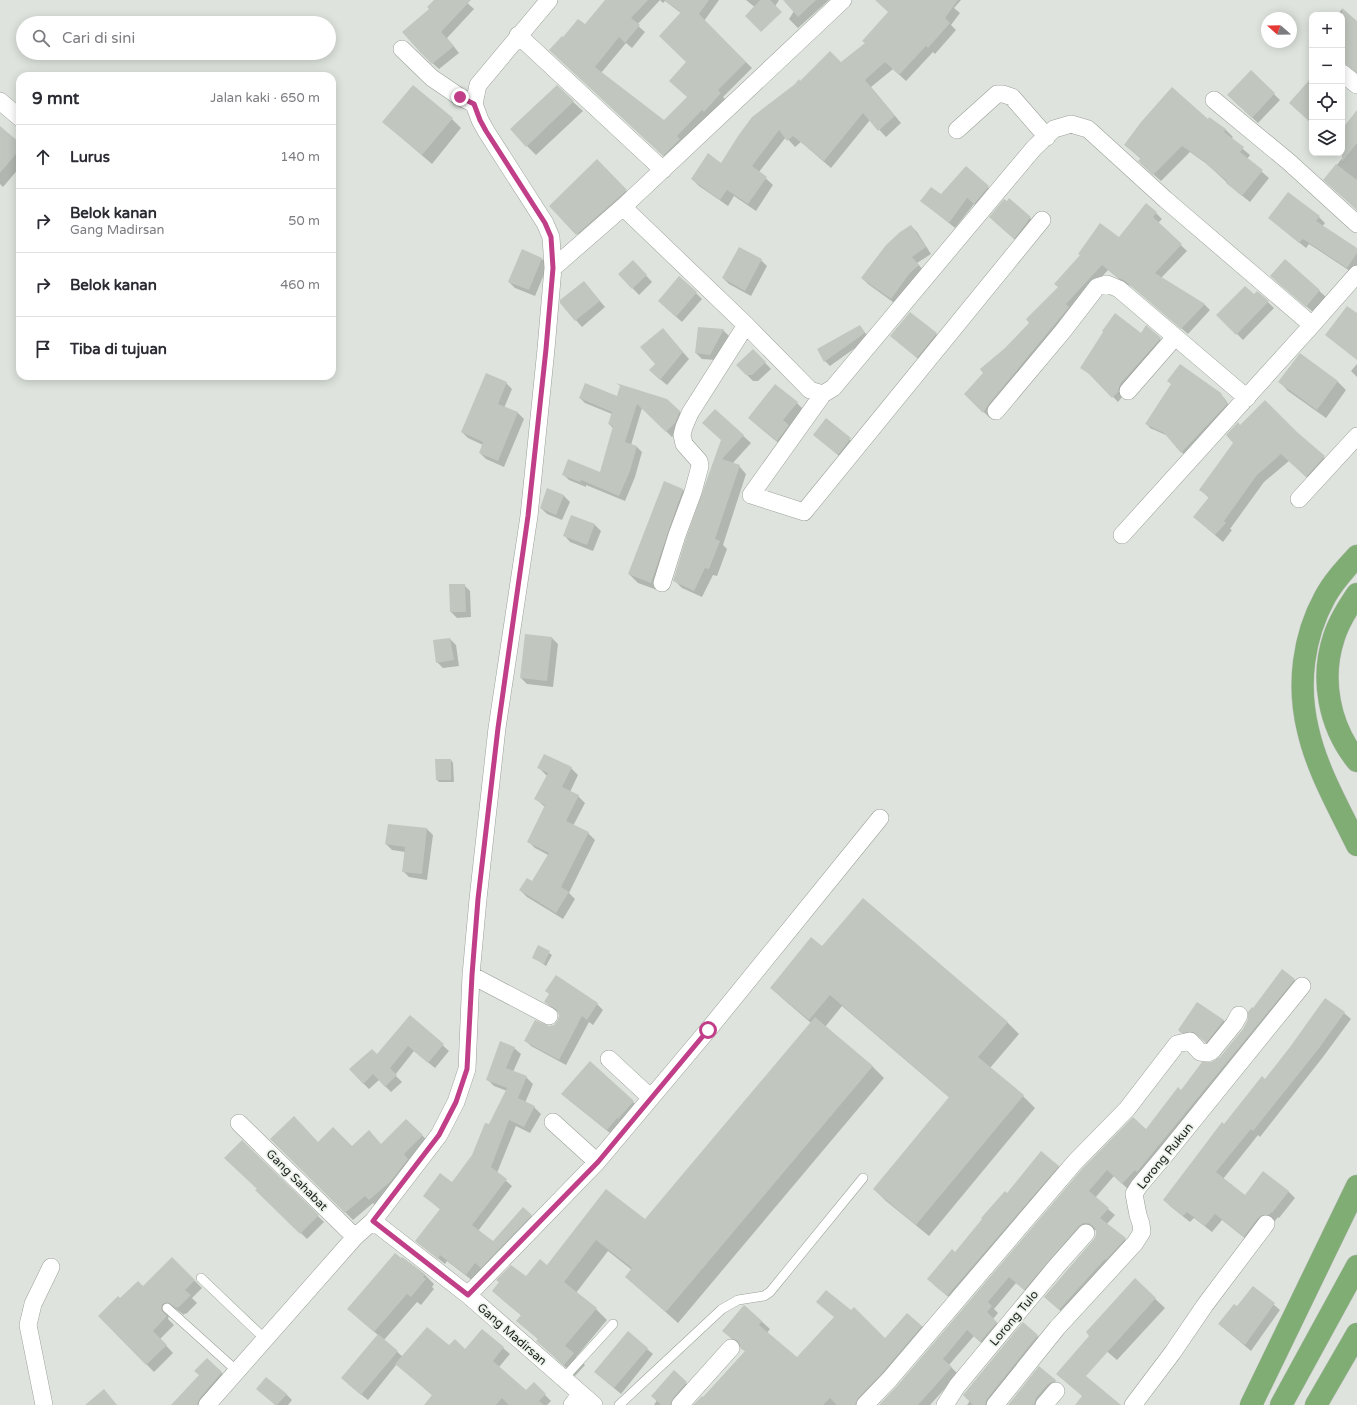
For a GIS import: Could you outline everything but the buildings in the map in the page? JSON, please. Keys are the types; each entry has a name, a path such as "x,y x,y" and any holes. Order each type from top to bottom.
{"highway":[{"path":"1357,556 1325,596 1316,617 1305,651 1303,705 1314,751 1328,786 1357,845"},
{"path":"1357,594 1344,612 1334,636 1328,664 1328,691 1332,714 1340,734 1357,761"},
{"path":"1252,1405 1357,1186"},
{"path":"1281,1405 1357,1266"},
{"path":"1316,1405 1357,1334"}],"street":[{"path":"207,1405 355,1237 373,1221 439,1135 456,1102 467,1069 478,899 498,728 528,516 553,268 551,237 545,223 486,131 474,104 478,85 518,35 549,0"},
{"path":"553,268 624,207 835,3"},
{"path":"518,35 663,170"},
{"path":"402,49 432,78 460,97 474,104"},
{"path":"1345,75 1357,85"},
{"path":"957,130 997,94 1003,94 1012,97 1047,137"},
{"path":"1214,100 1289,162 1357,224"},
{"path":"0,101 16,115"},
{"path":"1042,220 804,512 751,495 823,394 833,388 1034,148 1054,129 1071,124 1088,129 1166,200 1312,326"},
{"path":"624,207 746,325 810,390 823,394"},
{"path":"1122,535 1312,326 1357,274"},
{"path":"996,411 1063,331 1097,287 1107,284 1120,289 1246,398"},
{"path":"662,583 676,535 693,492 700,466 698,461 684,444 682,435 684,427 690,413 746,325"},
{"path":"1128,391 1175,337"},
{"path":"1299,499 1357,436"},
{"path":"468,1295 598,1162 713,1024 880,818"},
{"path":"472,975 549,1016"},
{"name":"Lorong Rukun","path":"995,1405 1057,1328 1135,1243 1142,1232 1134,1194 1139,1186 1302,986"},
{"path":"865,1405 889,1380 1074,1162 1127,1109 1177,1044 1190,1041 1200,1052 1207,1053 1212,1050 1234,1024 1239,1015"},
{"path":"609,1059 651,1098"},
{"path":"553,1122 598,1162"},
{"name":"Gang Sahabat","path":"239,1123 355,1237"},
{"name":"Gang Madirsan","path":"373,1221 468,1295 563,1379 582,1402"},
{"path":"1133,1405 1266,1224"},
{"name":"Lorong Tulo","path":"945,1405 957,1386 1055,1268 1086,1234"},
{"path":"44,1405 28,1325 33,1304 51,1267"},
{"path":"680,1405 731,1348"},
{"path":"1044,1405 1056,1391"}],"lane":[{"path":"619,1405 722,1309 738,1300 760,1297 770,1292 863,1178"},
{"path":"201,1278 265,1339"},
{"path":"167,1308 237,1371"},
{"path":"563,1379 613,1324"}],"route":[{"path":"460,97 474,104 486,131 545,223 551,237 553,268 528,516 498,728 478,899 467,1069 456,1102 439,1135 373,1221 468,1295 598,1162 708,1030"}]}
